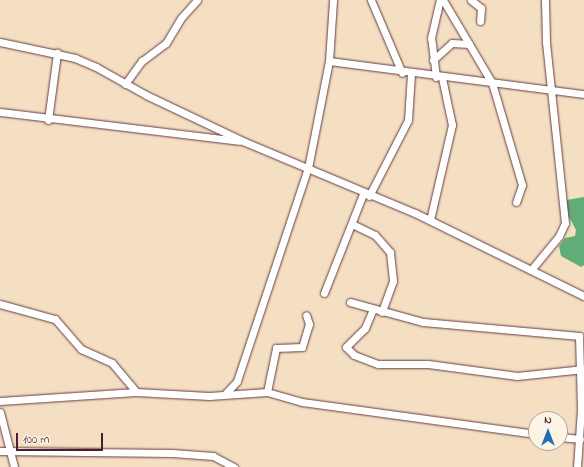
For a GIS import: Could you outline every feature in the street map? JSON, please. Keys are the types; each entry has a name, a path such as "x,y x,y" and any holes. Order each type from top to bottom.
{"street":[{"path":"125,84 142,61 166,43 181,18 197,0"},
{"path":"226,393 237,382 308,168 329,61 333,0"},
{"path":"371,0 402,73"},
{"path":"441,0 492,83 522,185 516,202"},
{"path":"430,220 441,181 444,147 452,131 439,77 433,60 431,38 441,0"},
{"path":"471,0 481,8 480,21"},
{"path":"531,270 559,236 565,224 551,90 545,0"},
{"path":"0,42 57,53 96,67 125,84 245,142 308,168 366,195 430,220 584,296"},
{"path":"433,60 452,43 469,44"},
{"path":"48,120 57,53"},
{"path":"329,61 402,73 584,94"},
{"path":"324,293 352,224 366,195 408,120 411,74"},
{"path":"0,112 48,120 245,142"},
{"path":"352,224 375,235 390,252 393,281 382,312"},
{"path":"350,302 423,322 574,334 582,341 580,439 577,467"},
{"path":"0,304 55,319 81,349 112,363 136,392"},
{"path":"373,309 366,328 346,347 354,355 378,364 428,364 517,376 582,369"},
{"path":"267,392 276,348 302,348 310,324 306,315"},
{"path":"0,401 136,392 267,392 302,402 528,433"},
{"path":"0,412 14,467"},
{"path":"568,438 580,439"},
{"path":"0,451 172,453 213,456 234,467"}],"green space":[{"path":"584,197 584,265 581,267 561,256 559,246 565,238 575,236 576,230 567,213 567,200"}]}
